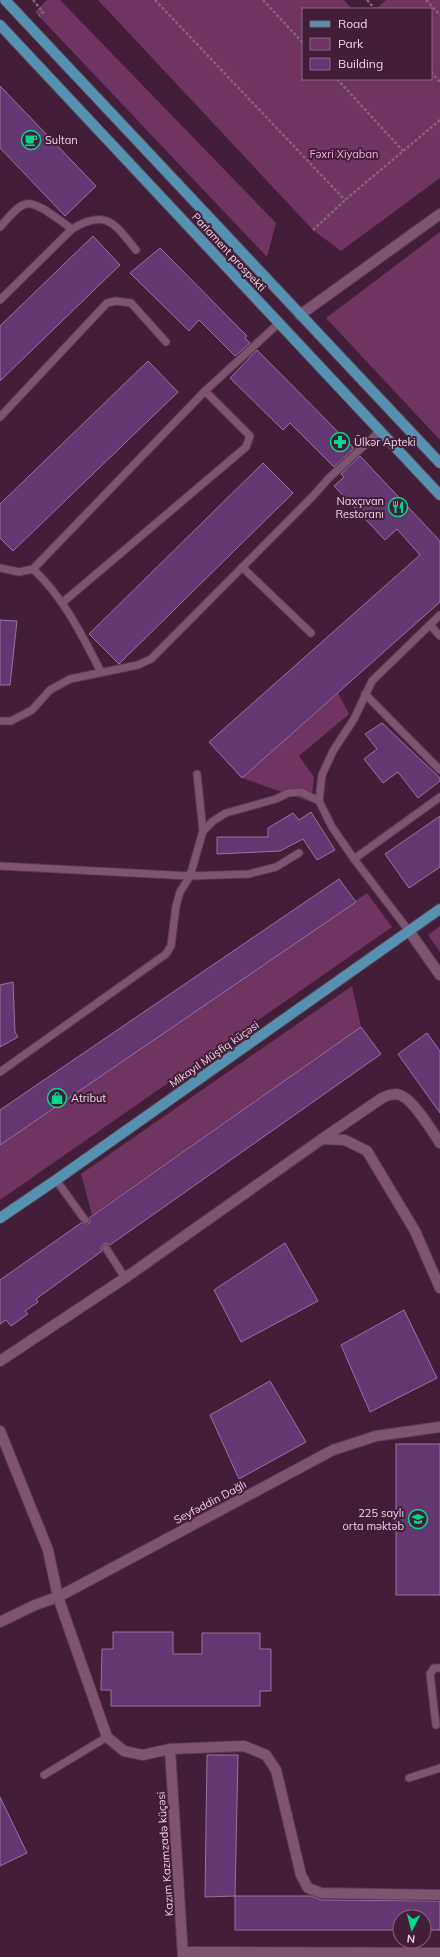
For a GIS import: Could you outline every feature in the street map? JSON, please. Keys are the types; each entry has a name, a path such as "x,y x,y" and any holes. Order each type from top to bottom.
{"main road":[{"name":"Parlament prospekti","path":"5,0 440,463"},
{"name":"Parlament prospekti","path":"0,25 440,495"},
{"name":"Mikayıl Müşfiq küçəsi","path":"0,1218 440,908"}],"street":[{"path":"300,315 440,214"},
{"path":"409,931 440,975"},
{"path":"0,1361 125,1278 382,1098 390,1095 399,1095 409,1101 440,1143"},
{"path":"322,1139 345,1140 367,1151 415,1231 440,1288"},
{"name":"Seyfəddin Dağlı","path":"0,1622 35,1605 58,1597 333,1450 376,1436 440,1427"},
{"path":"0,1431 48,1550 58,1597 107,1737 124,1751 143,1755 170,1749 244,1746 266,1755 276,1770 301,1875 308,1888 321,1894 440,1895"},
{"name":"Kazım Kazımzadə küçəsi","path":"170,1749 183,1955"},
{"path":"183,1955 440,1953"}],"lane":[{"path":"0,227 25,204 36,204 72,229"},
{"path":"0,300 72,229 90,219 102,220 115,224 136,250"},
{"path":"0,417 107,303 116,301 131,303 166,342"},
{"path":"0,568 19,572 33,570 205,391 279,323"},
{"path":"62,603 246,447 250,436 205,391"},
{"path":"0,721 11,721 32,710 50,690 70,679 138,665 151,659 312,497 329,478 380,431"},
{"path":"242,567 310,633"},
{"path":"33,570 48,584 76,624 100,672"},
{"path":"409,931 354,859 332,827 319,801 322,775 333,751 354,719 372,681 440,615"},
{"path":"430,625 440,636"},
{"path":"365,694 440,770"},
{"path":"0,1072 166,954 171,946 176,906 180,892 190,876 203,831 197,774"},
{"path":"203,831 213,821 226,813 276,800 288,793 301,792 319,801"},
{"path":"354,859 440,797"},
{"path":"0,866 190,876 249,874 276,867 299,853"},
{"path":"56,1180 85,1220"},
{"path":"106,1248 125,1278"},
{"path":"436,1725 430,1674 434,1668 440,1668"},
{"path":"44,1775 107,1737"},
{"path":"409,1778 440,1768"}],"path":[{"path":"33,0 43,12 39,16"},
{"path":"155,0 345,200"},
{"path":"263,0 302,42"},
{"path":"367,0 374,8"},
{"path":"426,0 440,15"},
{"path":"432,73 440,82"},
{"path":"338,80 403,150"},
{"path":"313,230 345,200 440,120"}],"green space":[{"path":"47,0 60,0 276,223 267,257 35,12"},
{"name":"Fəxri Xiyaban","path":"98,0 344,0 351,8 302,8 302,80 432,80 432,8 377,8 386,0 440,0 440,178 341,251 313,230"},
{"path":"440,232 440,440 326,318"},
{"path":"338,693 349,714 299,756 314,777 311,802 242,778"},
{"path":"367,893 392,927 0,1200 0,1145"},
{"path":"440,926 440,952 428,935"},
{"path":"352,986 361,1027 92,1215 81,1174"}],"building":[{"path":"0,86 96,186 65,216 0,148"},
{"path":"93,236 120,265 0,381 0,326"},
{"path":"160,248 247,336 245,338 250,343 235,356 199,320 189,331 130,273"},
{"path":"257,350 353,447 353,449 334,467 290,423 283,430 230,378"},
{"path":"148,361 178,392 13,551 0,538 0,504"},
{"path":"360,456 440,541 440,602 242,778 209,742 420,555 397,529 385,540 334,486 344,477 341,474"},
{"path":"263,463 293,493 119,664 89,634"},
{"path":"0,620 17,621 10,685 0,685"},
{"path":"382,723 440,778 440,781 418,798 398,772 383,783 364,759 377,749 365,734"},
{"path":"311,812 335,850 317,860 303,839 280,851 217,854 217,837 268,837 268,828 293,813 299,820"},
{"path":"440,816 440,867 409,888 385,854"},
{"path":"339,879 356,902 0,1145 0,1110"},
{"path":"13,982 15,1032 18,1037 0,1047 0,985"},
{"path":"361,1027 381,1054 110,1245 106,1243 103,1244 101,1248 102,1251 36,1299 38,1302 25,1311 28,1314 11,1326 6,1320 0,1324 0,1280 81,1223 88,1224 90,1222 89,1218"},
{"path":"427,1033 440,1051 440,1113 398,1054"},
{"path":"285,1243 318,1301 241,1342 214,1290"},
{"path":"404,1310 437,1378 370,1412 341,1345"},
{"path":"270,1381 306,1442 239,1479 210,1415"},
{"name":"225 saylı orta məktəb","path":"396,1444 440,1444 440,1595 396,1595"},
{"path":"113,1632 173,1632 173,1654 202,1654 202,1633 260,1633 260,1649 271,1649 271,1691 260,1691 260,1706 111,1706 111,1690 101,1690 102,1649 113,1649"},
{"path":"207,1755 238,1755 235,1896 205,1897"},
{"path":"0,1797 27,1853 0,1866"},
{"path":"235,1896 311,1896 321,1900 440,1901 440,1930 432,1930 432,1909 392,1909 392,1930 235,1930"}],"place":[{"name":"Sultan","path":"31,140"},
{"name":"Ülkər Apteki","path":"340,442"},
{"name":"Naxçıvan Restoranı","path":"398,507"},
{"name":"Atribut","path":"57,1098"},
{"name":"225 saylı orta məktəb","path":"418,1519"}]}
